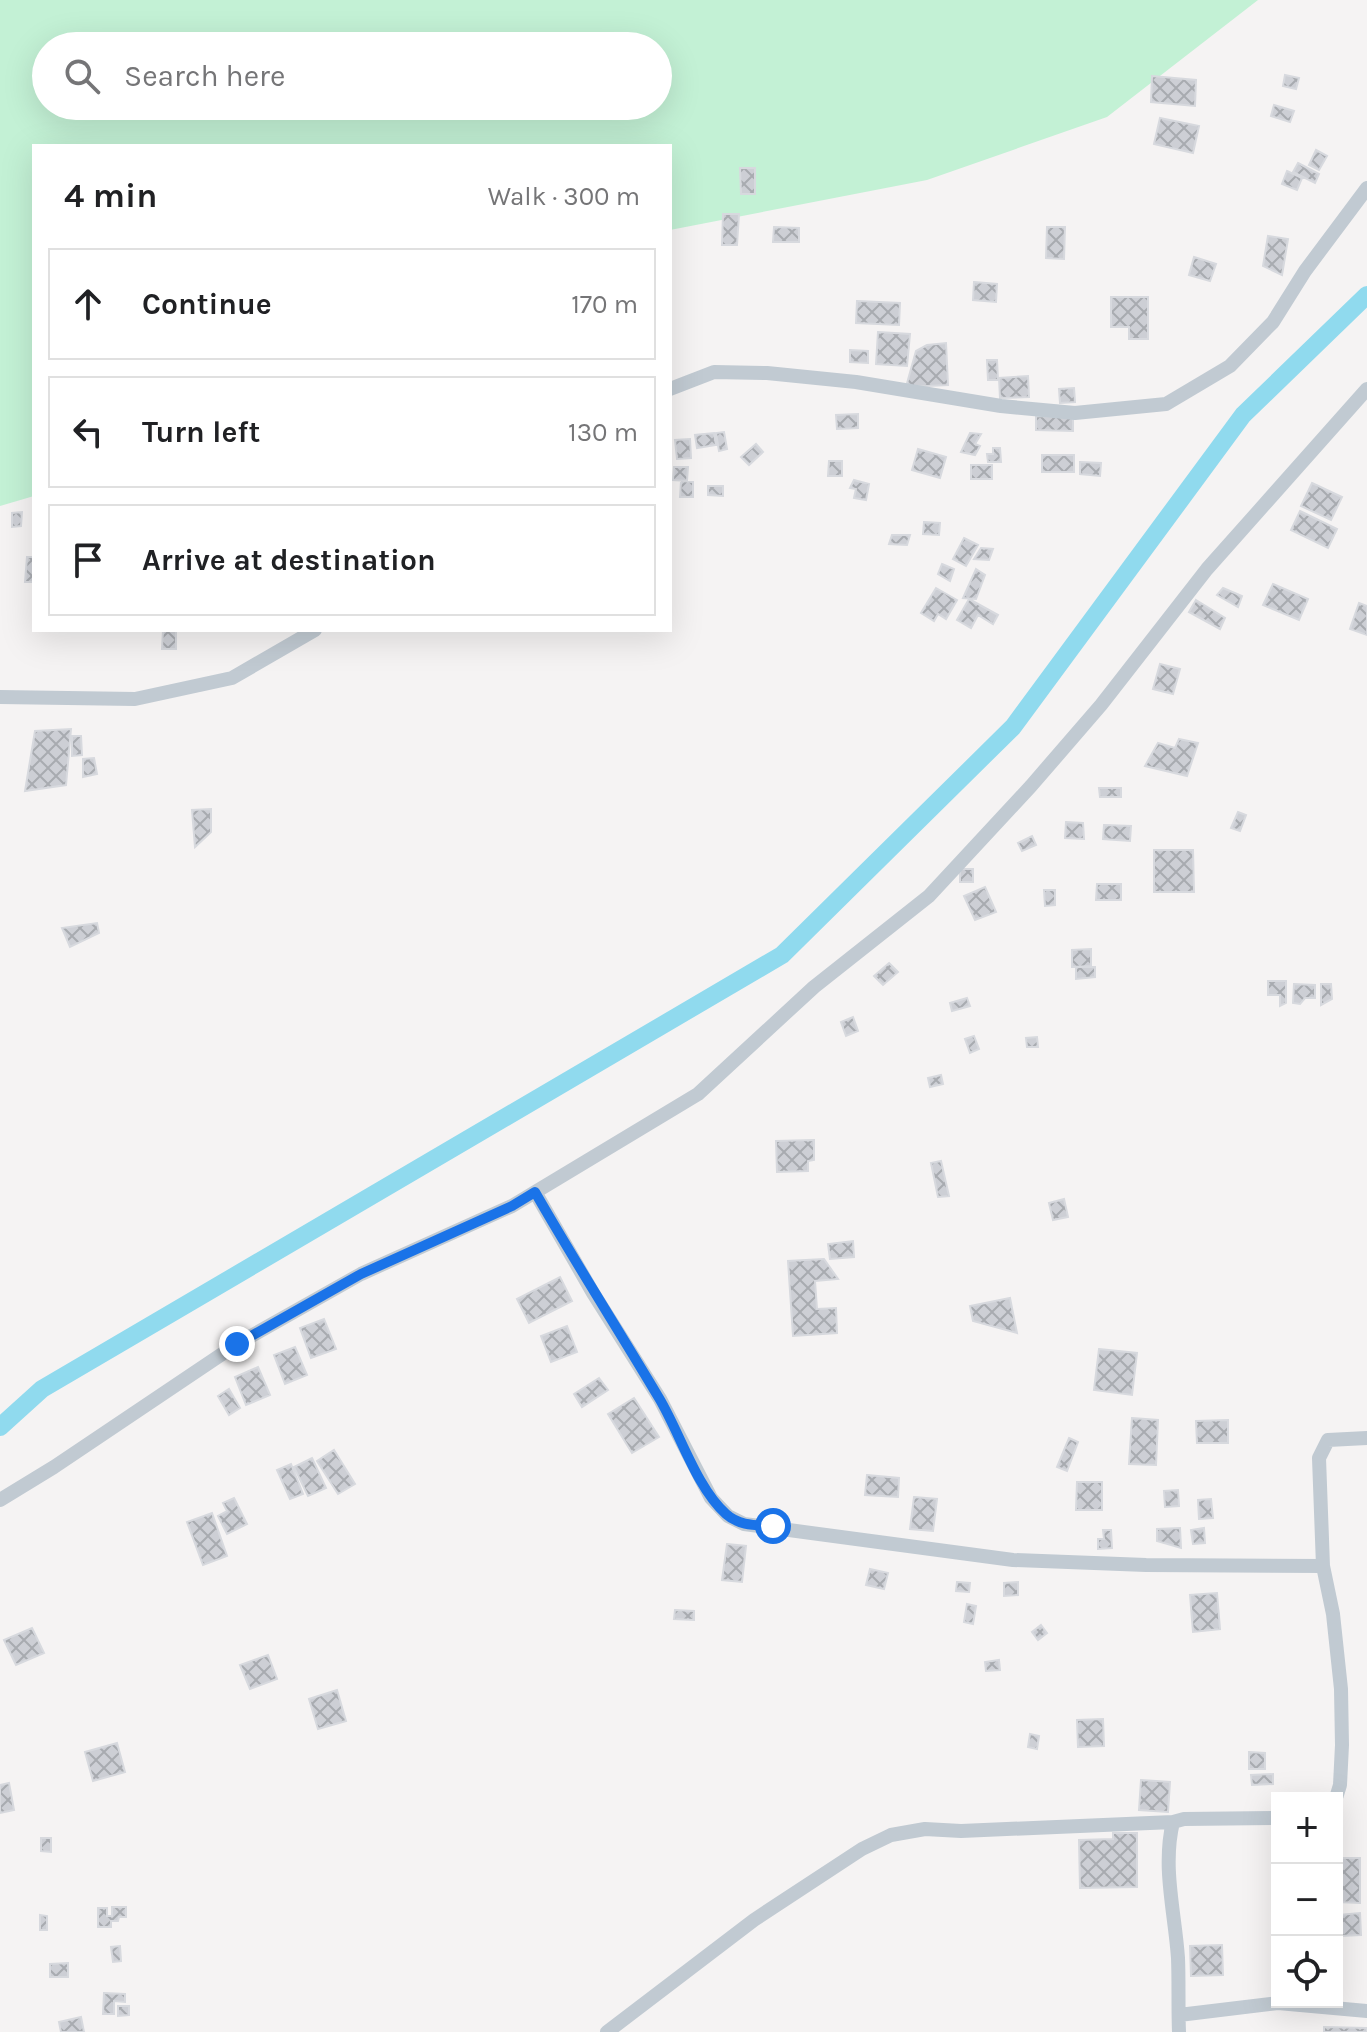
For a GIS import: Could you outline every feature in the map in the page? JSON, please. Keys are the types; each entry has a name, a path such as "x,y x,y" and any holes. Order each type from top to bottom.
{"street":[{"path":"672,388 714,372 754,373 856,382 1001,406 1075,413 1166,404 1230,366 1273,322 1305,271 1367,188"},
{"path":"0,1500 237,1344 361,1274 512,1206 698,1094 814,987 929,896 1101,705 1207,569 1367,389"},
{"path":"0,697 135,699 232,678 312,632"},
{"path":"535,1192 593,1293 660,1399 711,1498 728,1516 744,1524 1013,1560 1146,1565 1323,1566"},
{"path":"1338,1792 1342,1745 1341,1689 1333,1614 1323,1566 1319,1458 1328,1440 1367,1438"},
{"path":"607,2032 754,1920 862,1849 891,1835 925,1829 961,1831 1173,1822 1184,1819 1271,1818"},
{"path":"1173,1822 1170,1834 1170,1892 1178,1957 1179,2032"},
{"path":"1179,2015 1278,2003 1367,2011"}],"green space":[{"path":"0,0 1258,0 1107,117 927,180 672,230 672,144 32,144 32,497 0,506"}],"building":[{"path":"1285,75 1299,78 1296,89 1283,86"},
{"path":"1152,76 1196,80 1195,106 1151,102"},
{"path":"1274,105 1294,111 1290,122 1271,116"},
{"path":"1160,118 1199,126 1193,153 1154,144"},
{"path":"1316,150 1327,156 1319,170 1309,165"},
{"path":"1298,163 1319,174 1315,183 1293,172"},
{"path":"740,168 755,168 755,194 741,194"},
{"path":"1287,171 1302,178 1297,190 1282,184"},
{"path":"723,214 739,214 737,245 722,245"},
{"path":"774,227 799,228 799,242 773,242"},
{"path":"1047,227 1065,227 1064,259 1046,258"},
{"path":"1268,236 1288,239 1282,275 1263,266"},
{"path":"1194,257 1216,264 1210,281 1189,275"},
{"path":"974,282 997,284 996,302 973,300"},
{"path":"1111,297 1148,297 1148,339 1129,339 1129,327 1111,327"},
{"path":"857,301 900,303 899,325 856,323"},
{"path":"878,332 910,334 907,366 876,364"},
{"path":"946,343 948,385 906,387 916,351 927,345"},
{"path":"850,350 868,351 868,363 850,362"},
{"path":"987,360 997,360 998,380 988,380"},
{"path":"1028,376 1029,397 1000,398 999,378"},
{"path":"1074,388 1075,402 1060,403 1059,389"},
{"path":"858,414 858,428 837,429 836,415"},
{"path":"1036,416 1073,417 1073,431 1036,430"},
{"path":"724,432 727,449 719,451 716,433"},
{"path":"714,433 716,445 697,448 695,435"},
{"path":"970,433 981,434 975,444 980,446 975,455 961,452"},
{"path":"690,439 691,458 677,459 675,440"},
{"path":"756,444 763,452 749,465 741,457"},
{"path":"993,448 1000,448 1001,462 988,462 987,454 993,454"},
{"path":"918,449 946,457 940,478 912,470"},
{"path":"1042,455 1074,455 1074,472 1042,472"},
{"path":"829,461 842,461 842,476 828,476"},
{"path":"1080,462 1101,463 1100,476 1080,474"},
{"path":"971,465 992,465 992,479 971,479"},
{"path":"674,467 688,467 687,481 673,480"},
{"path":"854,480 869,484 866,500 854,498 856,489 850,488"},
{"path":"681,481 693,482 693,497 680,497"},
{"path":"1312,483 1342,497 1331,520 1301,506"},
{"path":"708,486 723,486 723,496 708,495"},
{"path":"1300,511 1337,529 1328,548 1291,530"},
{"path":"22,512 21,526 12,527 12,513"},
{"path":"924,522 940,523 939,535 923,534"},
{"path":"892,535 910,535 907,545 889,544"},
{"path":"964,538 978,545 966,566 953,559"},
{"path":"981,548 993,549 989,560 974,559"},
{"path":"27,557 32,557 32,582 25,582"},
{"path":"942,564 954,569 950,581 938,574"},
{"path":"976,569 985,575 976,599 963,598"},
{"path":"1273,584 1308,599 1299,620 1263,605"},
{"path":"936,588 957,600 946,619 938,614 934,621 921,613"},
{"path":"1223,588 1242,596 1238,607 1217,595"},
{"path":"969,599 998,615 993,624 978,615 971,628 957,620"},
{"path":"1196,600 1225,618 1220,629 1189,612"},
{"path":"1359,603 1367,606 1367,635 1350,629"},
{"path":"163,632 176,632 176,649 162,649"},
{"path":"1160,664 1180,669 1173,694 1153,689"},
{"path":"71,729 66,785 25,791 35,731"},
{"path":"72,736 81,736 82,755 72,756"},
{"path":"1179,739 1198,743 1187,776 1145,766 1158,743 1175,748"},
{"path":"94,758 97,774 83,777 83,759"},
{"path":"1099,788 1121,788 1121,797 1100,797"},
{"path":"211,809 211,832 195,847 192,810"},
{"path":"1238,812 1246,815 1240,831 1231,828"},
{"path":"1066,822 1083,823 1084,839 1065,838"},
{"path":"1104,825 1131,826 1130,841 1103,839"},
{"path":"1032,836 1036,845 1022,851 1018,843"},
{"path":"1154,850 1193,850 1194,892 1154,892"},
{"path":"960,869 973,869 973,882 960,882"},
{"path":"1097,884 1121,884 1121,900 1096,900"},
{"path":"985,887 996,912 975,920 964,896"},
{"path":"1044,890 1055,890 1055,905 1045,906"},
{"path":"97,923 99,933 70,947 62,928"},
{"path":"1091,949 1091,966 1072,967 1072,950"},
{"path":"889,963 898,972 883,985 874,976"},
{"path":"1076,967 1095,967 1095,977 1076,979"},
{"path":"1268,981 1286,981 1286,1003 1280,1006 1280,995 1268,995"},
{"path":"1294,984 1315,985 1315,998 1305,998 1300,1004 1293,1003"},
{"path":"1321,984 1331,984 1332,999 1321,1005"},
{"path":"967,998 970,1006 952,1011 950,1003"},
{"path":"853,1017 858,1031 846,1036 841,1022"},
{"path":"974,1036 979,1049 970,1053 965,1039"},
{"path":"1037,1037 1038,1047 1027,1047 1026,1038"},
{"path":"941,1075 943,1084 930,1087 928,1078"},
{"path":"814,1140 814,1160 808,1161 808,1171 777,1172 776,1141"},
{"path":"941,1161 949,1196 938,1197 931,1163"},
{"path":"1064,1199 1068,1217 1053,1220 1049,1203"},
{"path":"853,1241 854,1257 830,1259 828,1244"},
{"path":"824,1259 838,1279 815,1281 817,1309 836,1308 837,1333 793,1336 788,1261"},
{"path":"560,1277 572,1301 529,1323 517,1299"},
{"path":"1010,1298 1017,1333 973,1321 970,1306"},
{"path":"324,1319 336,1349 311,1358 300,1328"},
{"path":"567,1326 577,1352 551,1362 541,1336"},
{"path":"295,1347 307,1375 285,1384 274,1355"},
{"path":"1099,1349 1137,1353 1132,1395 1094,1390"},
{"path":"258,1367 270,1395 246,1405 235,1377"},
{"path":"599,1378 608,1390 582,1407 574,1394"},
{"path":"229,1389 240,1408 229,1415 218,1396"},
{"path":"634,1398 659,1437 632,1453 608,1414"},
{"path":"1132,1418 1158,1420 1156,1465 1129,1464"},
{"path":"1228,1420 1228,1443 1197,1443 1196,1421"},
{"path":"1069,1438 1078,1442 1067,1471 1057,1467"},
{"path":"334,1450 355,1484 338,1494 317,1461"},
{"path":"312,1458 326,1488 308,1496 294,1467"},
{"path":"291,1464 303,1494 290,1499 277,1470"},
{"path":"867,1475 899,1478 898,1497 865,1495"},
{"path":"1077,1482 1102,1482 1102,1510 1076,1510"},
{"path":"1178,1490 1179,1506 1165,1507 1164,1491"},
{"path":"914,1497 937,1499 933,1531 910,1529"},
{"path":"234,1498 247,1524 227,1534 218,1516 227,1511 223,1503"},
{"path":"1211,1499 1213,1518 1199,1519 1198,1500"},
{"path":"212,1513 227,1556 203,1565 187,1522"},
{"path":"1180,1528 1181,1548 1157,1541 1157,1529"},
{"path":"1204,1528 1205,1543 1193,1544 1191,1530"},
{"path":"1103,1530 1111,1530 1112,1548 1098,1549 1098,1539 1104,1539"},
{"path":"727,1544 746,1546 742,1582 722,1580"},
{"path":"870,1569 888,1573 884,1589 866,1585"},
{"path":"957,1582 970,1583 969,1592 956,1591"},
{"path":"1018,1582 1018,1595 1004,1596 1004,1583"},
{"path":"1217,1593 1220,1629 1193,1632 1190,1595"},
{"path":"967,1604 976,1606 973,1624 964,1622"},
{"path":"675,1610 694,1611 694,1620 674,1619"},
{"path":"1041,1625 1047,1633 1038,1640 1032,1632"},
{"path":"32,1628 44,1653 16,1665 4,1640"},
{"path":"268,1655 277,1679 250,1689 240,1665"},
{"path":"999,1660 1000,1670 986,1671 985,1662"},
{"path":"337,1690 346,1721 318,1729 309,1699"},
{"path":"1103,1719 1104,1746 1078,1747 1077,1720"},
{"path":"1030,1734 1039,1736 1037,1749 1028,1747"},
{"path":"117,1743 125,1772 93,1781 85,1752"},
{"path":"1249,1752 1265,1753 1265,1769 1249,1769"},
{"path":"1273,1774 1273,1784 1252,1785 1251,1775"},
{"path":"1141,1780 1170,1782 1168,1812 1139,1810"},
{"path":"9,1783 14,1810 0,1813 0,1785"},
{"path":"1113,1833 1137,1833 1137,1887 1080,1888 1079,1840 1113,1839"},
{"path":"41,1838 51,1838 51,1852 41,1851"},
{"path":"1343,1858 1360,1858 1360,1903 1343,1902"},
{"path":"112,1907 126,1907 126,1917 111,1921 111,1927 98,1927 98,1908 107,1908 107,1916 112,1916"},
{"path":"1360,1913 1361,1935 1343,1936 1343,1915"},
{"path":"40,1915 47,1916 47,1930 40,1930"},
{"path":"1222,1945 1223,1975 1191,1976 1190,1946"},
{"path":"120,1946 121,1961 113,1962 111,1947"},
{"path":"68,1963 68,1977 50,1977 50,1964"},
{"path":"104,1993 125,1994 125,2002 114,2001 114,2014 103,2014"},
{"path":"118,2006 129,2006 129,2015 118,2016"},
{"path":"81,2017 84,2032 61,2032 59,2022"},
{"path":"1324,2027 1367,2028 1367,2032 1324,2032"}],"waterway":[{"path":"0,1427 42,1389 782,955 1013,727 1243,415 1367,295"}],"route":[{"path":"237,1344 361,1274 512,1206 535,1192 593,1293 660,1399 711,1498 728,1516 744,1524 773,1526"}]}
